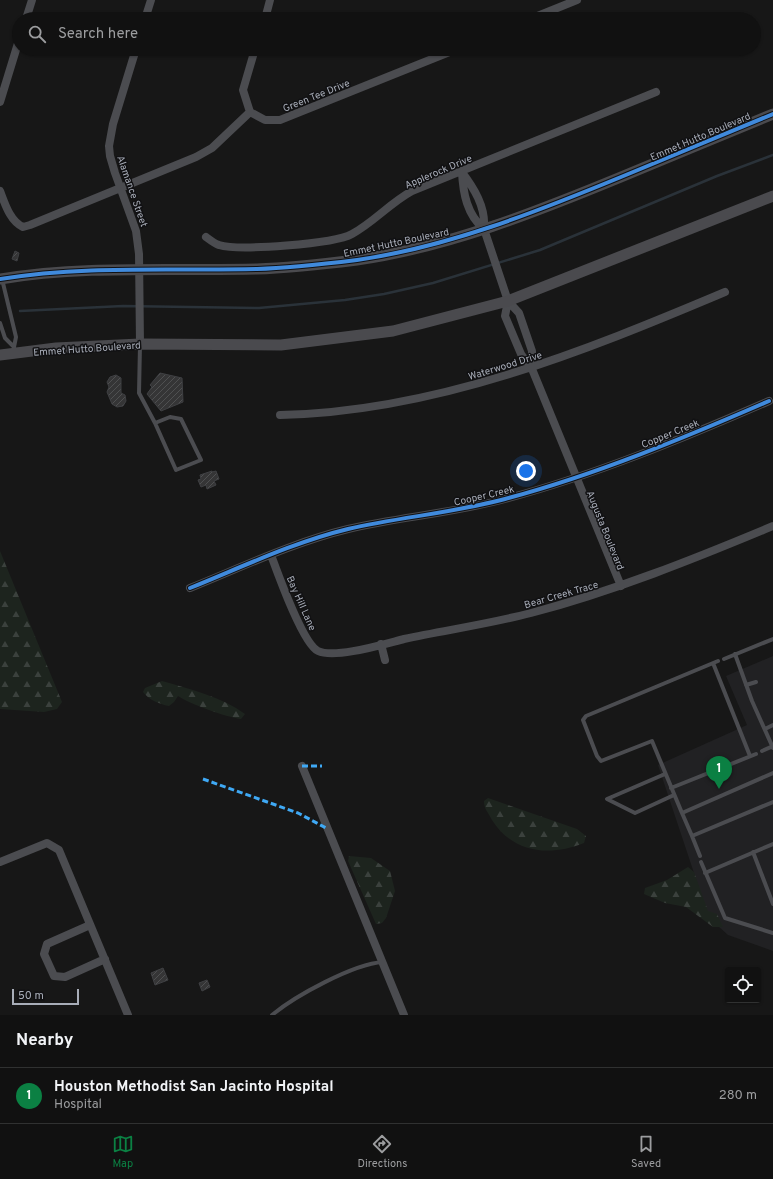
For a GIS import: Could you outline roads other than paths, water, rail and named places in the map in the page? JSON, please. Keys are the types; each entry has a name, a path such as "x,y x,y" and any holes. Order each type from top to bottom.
{"street":[{"path":"28,12 32,0"},
{"path":"147,12 151,0"},
{"path":"267,12 270,0"},
{"path":"547,12 577,0"},
{"path":"0,102 14,56"},
{"name":"Alamance Street","path":"134,56 110,137 110,156 136,231 139,269 140,344"},
{"path":"0,191 13,219 24,227 181,164 212,148 250,112 243,90 253,56"},
{"name":"Green Tee Drive","path":"250,112 265,120 280,120 440,56"},
{"name":"Applerock Drive","path":"206,237 219,245 236,247 304,244 344,238 362,228 398,199 412,191 656,92"},
{"name":"Emmet Hutto Boulevard","path":"1,276 139,269 257,269 298,267 359,259 437,243 544,209 773,114"},
{"name":"Augusta Boulevard","path":"462,171 463,192 474,221 484,229"},
{"name":"Augusta Boulevard","path":"462,171 475,188 485,217 484,229 508,301 519,313 526,332 532,351 532,369"},
{"name":"Emmet Hutto Boulevard","path":"0,355 14,350 140,344 281,345 393,332 508,301 773,196"},
{"name":"Waterwood Drive","path":"280,415 333,411 406,400 458,389 532,369 726,292"},
{"name":"Augusta Boulevard","path":"508,301 506,316 521,354 532,369 621,586"},
{"name":"Copper Creek","path":"576,477 769,401"},
{"name":"Cooper Creek","path":"190,588 270,555 317,538 348,530 442,513 503,499 576,477"},
{"name":"Bear Creek Trace","path":"346,652 518,616 621,586 696,558 773,526"},
{"name":"Bay Hill Lane","path":"270,555 310,646 317,651 327,654 335,655 346,652"},
{"path":"381,644 385,660"},
{"path":"302,766 404,1015"},
{"path":"0,862 47,843 59,850 128,1015"},
{"path":"90,925 47,944 44,954 54,976 64,977 104,959"}],"lane":[{"path":"1,276 16,336 14,350"},
{"path":"0,323 5,338 14,350"},
{"path":"140,344 138,388 176,470 201,460 181,419 170,417 155,422"},
{"path":"724,659 773,639"},
{"path":"735,654 746,685 773,747 762,751"},
{"path":"700,856 652,741 604,761 599,759 583,723 584,718 716,662 750,756"},
{"path":"746,685 756,682"},
{"path":"765,729 773,725"},
{"path":"671,788 756,754"},
{"path":"682,813 773,773"},
{"path":"665,774 607,799 635,813 674,795"},
{"path":"692,836 773,802"},
{"path":"705,872 773,844"},
{"path":"753,852 773,904"},
{"path":"701,862 725,918 773,932"},
{"path":"272,1015 298,997 349,971 370,962 383,962"}],"waterway":[{"path":"20,311 123,306 259,308 345,300 384,294 433,283 540,250 717,176 773,155"}],"place":[{"name":"Houston Methodist San Jacinto Hospital","path":"719,789"}]}
